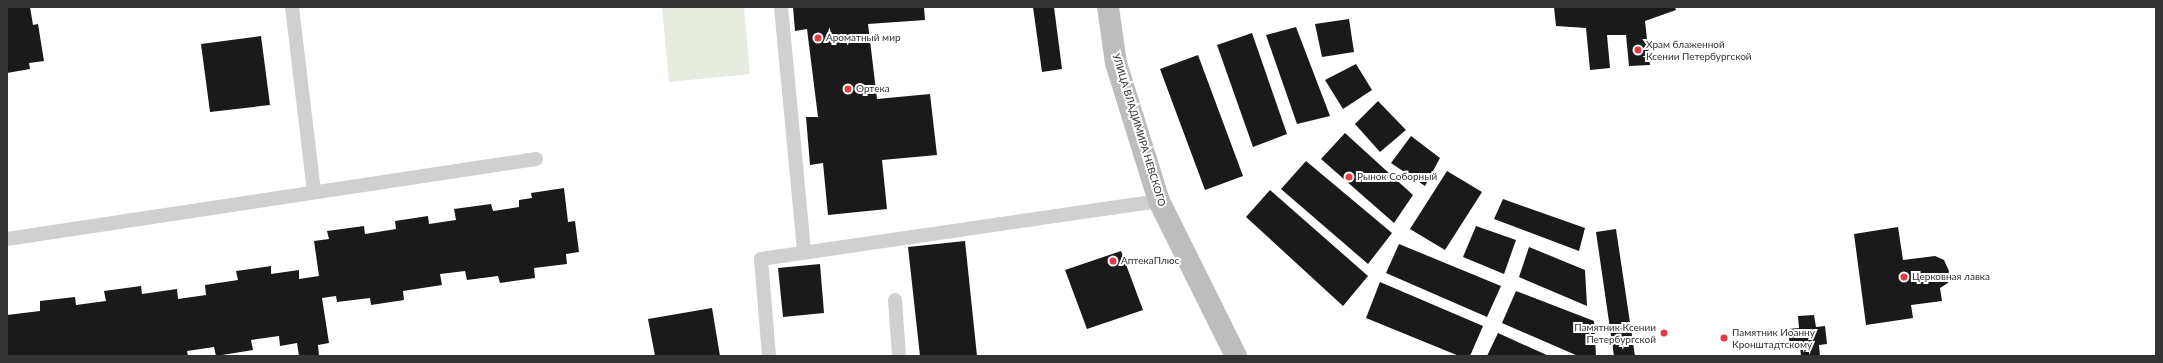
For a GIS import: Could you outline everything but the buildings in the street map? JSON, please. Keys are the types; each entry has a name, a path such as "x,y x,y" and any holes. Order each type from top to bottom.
{"street":[{"name":"УЛИЦА ВЛАДИМИРА НЕВСКОГО","path":"1108,7 1116,63 1159,201 1236,356"}],"lane":[{"path":"292,7 314,192"},
{"path":"780,7 804,250"},
{"path":"7,239 536,159"},
{"path":"769,356 761,258 804,250 1025,223 1159,201"},
{"path":"895,300 899,356"}],"shaded area":[{"path":"662,7 744,7 750,74 669,82"}],"place":[{"name":"Ароматный мир","path":"818,38"},
{"name":"Храм блаженной Ксении Петербургской","path":"1638,50"},
{"name":"Ортека","path":"848,89"},
{"name":"Рынок Соборный","path":"1349,177"},
{"name":"АптекаПлюс","path":"1113,261"},
{"name":"Церковная лавка","path":"1904,277"},
{"name":"Памятник Ксении Петербургской","path":"1664,333"},
{"name":"Памятник Иоанну Кронштадтскому","path":"1724,338"}]}
